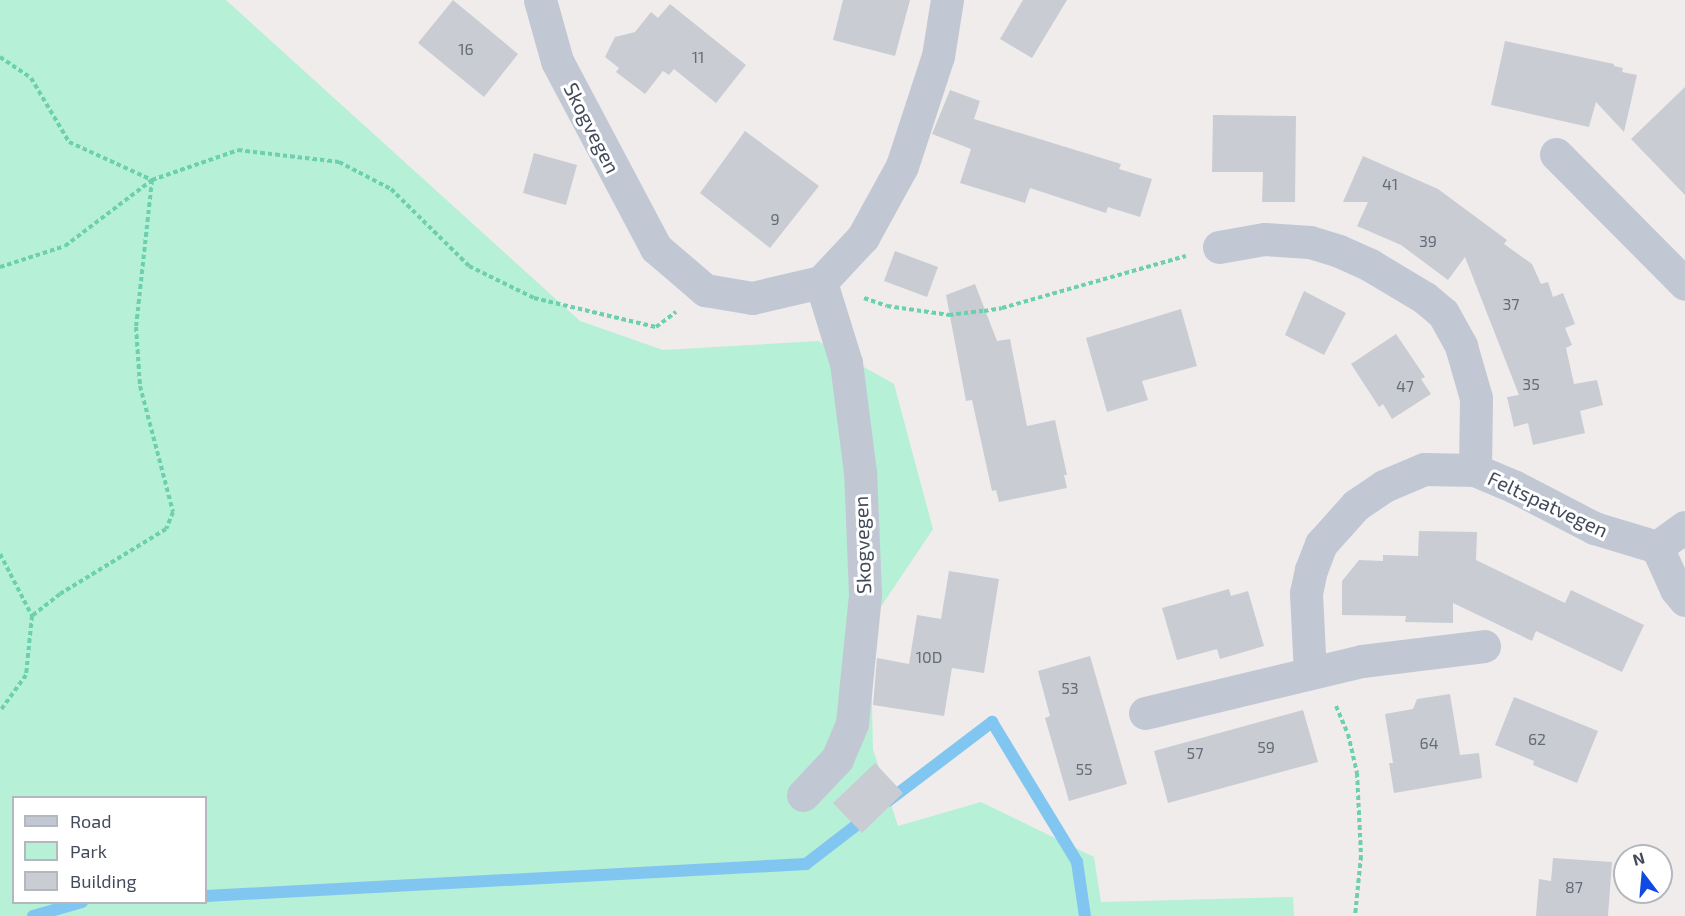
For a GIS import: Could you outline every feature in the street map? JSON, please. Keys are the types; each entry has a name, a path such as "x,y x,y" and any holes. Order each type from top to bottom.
{"street":[{"name":"Skogvegen","path":"540,0 557,61 656,248 705,290"},
{"path":"705,290 752,298 821,282 863,237 902,166 938,56 947,0"},
{"path":"1556,154 1685,284"},
{"name":"Feltspatvegen","path":"1219,247 1264,239 1310,242 1339,250 1370,265 1425,298 1443,312 1461,346 1476,398 1475,470"},
{"name":"Skogvegen","path":"804,795 837,759 852,723 865,594 860,472 846,363 821,282"},
{"name":"Feltspatvegen","path":"1310,673 1306,593 1311,570 1321,544 1356,505 1384,486 1424,470 1475,470 1515,487 1594,528 1657,547"},
{"path":"1685,527 1657,547 1676,589 1685,600"},
{"path":"1145,713 1362,661 1484,646"}],"path":[{"path":"0,57 31,78 69,142 152,180"},
{"path":"0,267 65,246 152,180 238,150 339,162 391,189 469,266 534,298 656,327 705,290"},
{"path":"32,616 60,594 166,529 173,512 140,386 136,327 152,180"},
{"path":"821,282 887,306 949,315 1002,308 1219,247"},
{"path":"0,554 32,616 26,675 0,711"},
{"path":"1310,673 1332,696 1348,734 1357,773 1361,856 1354,916"}],"green space":[{"path":"0,0 226,0 580,321 663,350 818,341 894,384 933,529 870,623 873,749 898,826 981,802 1094,857 1101,902 1293,897 1294,916 0,916"}],"building":[{"path":"453,0 518,54 484,97 418,43"},
{"path":"843,0 910,0 895,56 833,40"},
{"path":"1023,0 1067,0 1032,58 1000,39"},
{"path":"670,4 746,65 716,103 674,69 669,75 663,71 645,94 616,72 619,68 605,57 615,37 635,32 651,12 658,18"},
{"path":"1505,41 1614,64 1614,66 1623,68 1622,72 1637,75 1624,132 1596,102 1589,127 1491,105"},
{"path":"1685,87 1685,195 1631,139"},
{"path":"950,90 980,101 974,119 1121,164 1119,169 1152,179 1140,217 1108,207 1106,213 1030,188 1025,203 960,183 971,149 932,134"},
{"path":"1213,115 1296,116 1295,202 1262,202 1263,172 1212,172"},
{"path":"745,131 819,186 770,248 700,193"},
{"path":"534,153 577,165 566,205 523,193"},
{"path":"1363,156 1438,189 1507,240 1504,244 1532,264 1541,284 1548,282 1553,297 1563,293 1575,324 1565,328 1572,345 1566,348 1574,384 1597,380 1603,405 1580,411 1585,433 1533,445 1528,423 1514,427 1507,397 1519,395 1465,257 1448,280 1401,245 1357,226 1368,202 1343,202"},
{"path":"895,251 938,267 927,297 884,281"},
{"path":"975,284 997,341 1010,339 1027,426 1055,420 1067,475 1064,475 1067,488 999,502 996,490 992,491 972,400 966,401 946,295"},
{"path":"1304,291 1346,313 1324,355 1285,335"},
{"path":"1181,309 1197,366 1142,381 1148,400 1107,412 1086,338"},
{"path":"1396,334 1425,377 1421,379 1431,394 1392,419 1383,404 1379,407 1351,364"},
{"path":"1419,531 1477,532 1476,560 1565,603 1571,590 1644,625 1622,672 1536,631 1532,641 1453,603 1453,623 1405,622 1406,616 1342,615 1342,581 1359,560 1383,561 1383,555 1418,556"},
{"path":"949,571 999,579 984,673 952,668 944,716 873,705 877,658 909,664 917,615 941,619"},
{"path":"1229,589 1231,596 1248,591 1264,646 1220,659 1217,649 1177,660 1162,608"},
{"path":"1090,656 1127,784 1069,801 1045,718 1050,716 1038,671"},
{"path":"1450,694 1460,755 1479,753 1482,778 1394,793 1389,763 1393,763 1385,714 1413,709 1417,699"},
{"path":"1514,697 1598,731 1577,783 1533,765 1534,761 1495,745"},
{"path":"1303,710 1318,762 1168,803 1154,751"},
{"path":"875,763 903,793 862,833 833,803"},
{"path":"1553,858 1612,862 1608,916 1536,916 1539,879 1551,881"}],"waterway":[{"path":"888,801 992,722 1077,862 1085,916"},
{"path":"207,896 806,864 867,817"},
{"path":"33,916 75,904"}]}
